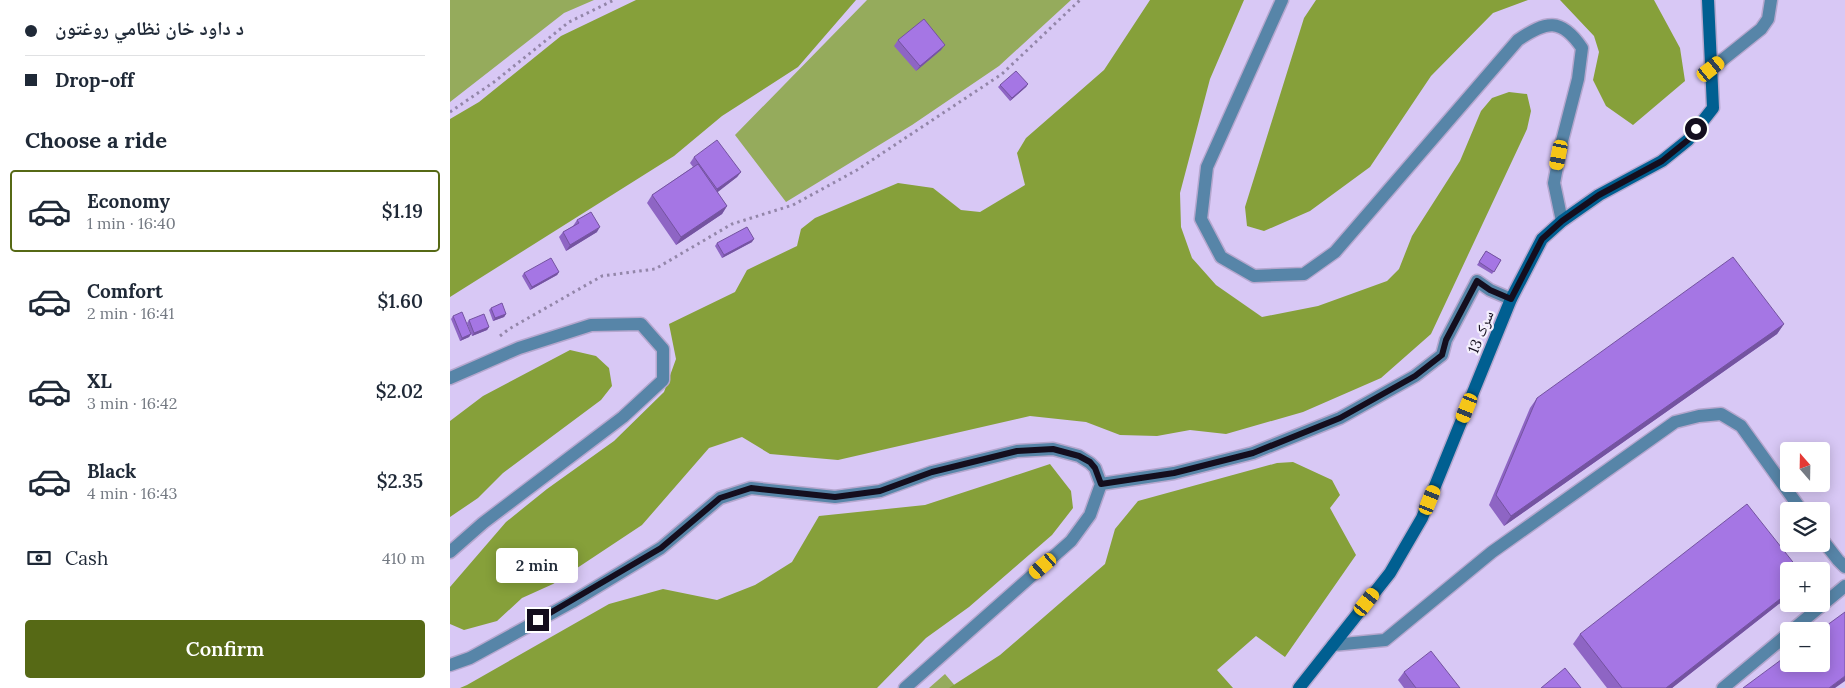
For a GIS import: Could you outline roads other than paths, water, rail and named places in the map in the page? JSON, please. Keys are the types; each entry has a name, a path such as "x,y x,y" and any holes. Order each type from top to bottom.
{"street":[{"path":"1282,0 1207,168 1200,219 1221,257 1254,276 1304,274 1335,252 1518,40 1537,27 1554,25 1572,34 1582,48 1578,79 1562,140 1554,183 1562,221"},
{"name":"سرک 13","path":"1299,688 1390,573 1422,518 1511,299 1542,239 1562,221 1599,195 1662,161 1688,140 1713,108 1708,0"},
{"path":"1711,69 1760,29 1768,18 1771,0"},
{"path":"1101,484 1174,473 1253,453 1340,418 1415,376 1442,355 1446,340 1477,281 1490,290 1511,299"},
{"path":"450,378 519,348 591,325 641,324 663,349 663,380 623,417 483,523 450,552"},
{"path":"1333,645 1385,640 1492,552 1675,422 1699,416 1721,414 1741,426 1796,502"},
{"path":"450,665 470,658 572,602 661,548 720,498 751,488 835,497 880,491 932,472 1017,451 1053,449 1079,456 1090,462 1095,468 1101,484 1090,515 1071,541 905,688"},
{"path":"1830,550 1845,566"},
{"path":"1802,622 1845,586"},
{"path":"1723,688 1780,640"}]}
